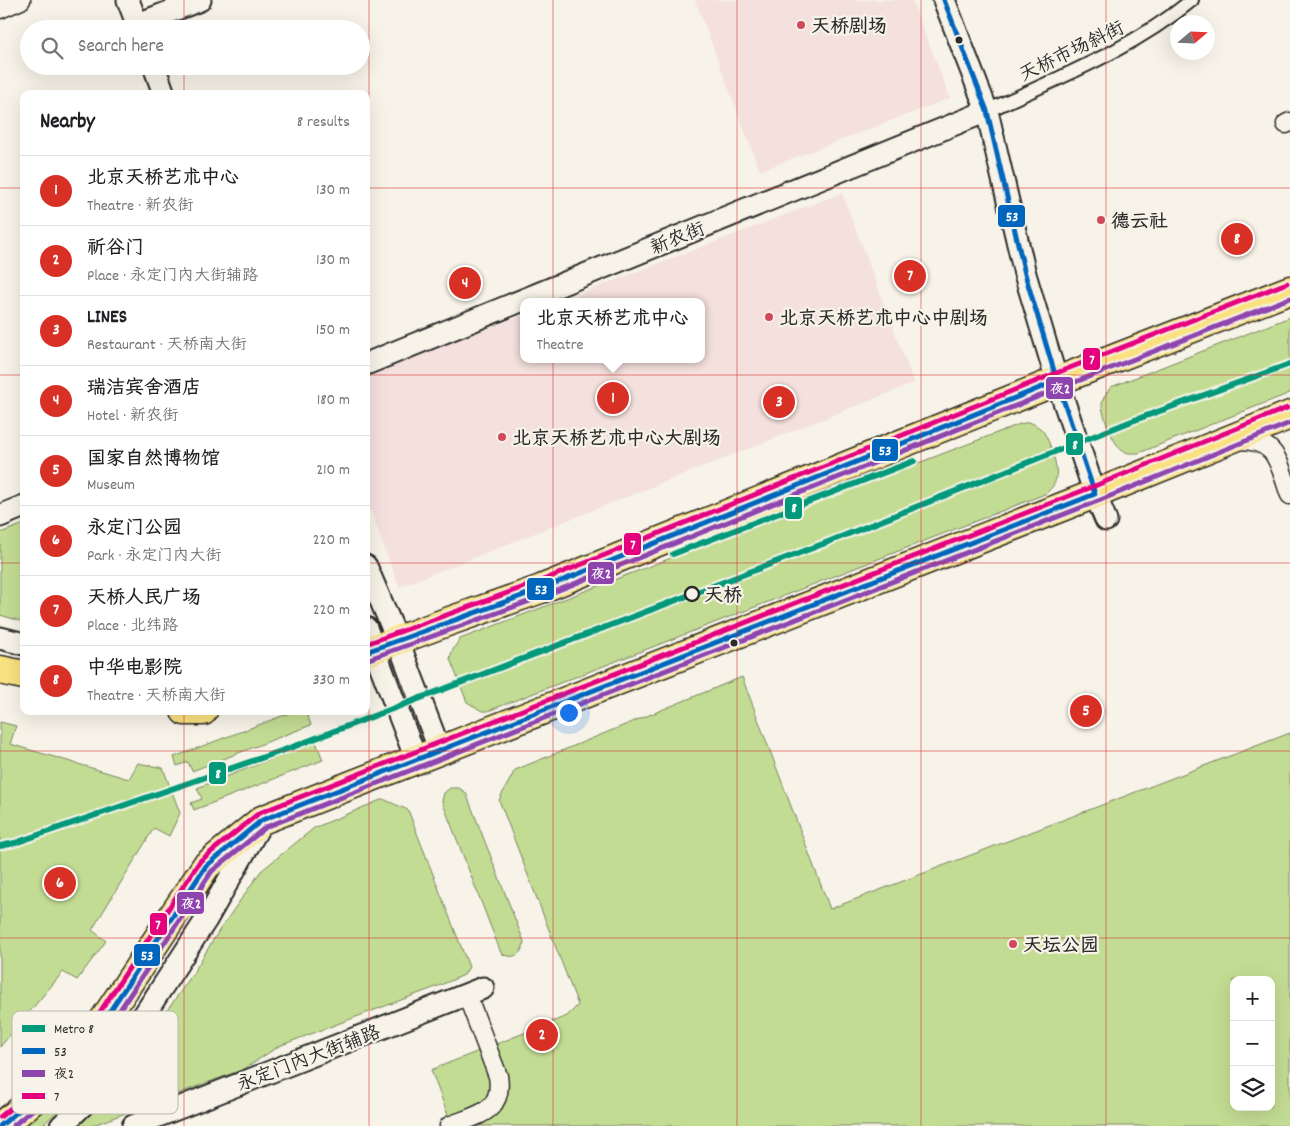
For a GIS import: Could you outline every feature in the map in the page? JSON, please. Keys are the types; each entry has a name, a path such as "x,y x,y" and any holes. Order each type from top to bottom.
{"main road":[{"path":"376,642 447,622 541,589 1057,381 1290,290"},
{"path":"109,1011 206,866 262,820 1095,494 1290,415"},
{"path":"0,670 20,674"},
{"path":"0,1126 16,1114"}],"street":[{"path":"0,9 21,0"},
{"path":"128,0 135,20"},
{"path":"154,20 200,0"},
{"path":"944,0 987,111 1025,274 1057,381 1095,494 1106,520"},
{"name":"天桥市场斜街","path":"987,111 1104,58 1164,21 1192,0"},
{"path":"157,75 163,90"},
{"name":"新农街","path":"528,298 987,111"},
{"name":"新农街","path":"370,362 520,301"},
{"path":"1229,440 1250,440 1264,444 1275,456 1290,495"},
{"path":"0,516 20,508"},
{"path":"370,596 376,642 428,755"},
{"path":"0,638 20,643"},
{"path":"147,1011 206,920 262,820"},
{"path":"449,1126 484,1112 495,1102 500,1088 475,992"},
{"name":"永定门内大街辅路","path":"178,1108 475,992"},
{"path":"61,1126 74,1114"},
{"name":"永定门内大街辅路","path":"133,1126 164,1114"}],"shaded area":[{"path":"695,0 912,0 950,98 760,171"},
{"path":"842,193 914,383 399,587 370,509 370,373 520,317 520,363 705,363 705,298 568,298"}],"green space":[{"path":"1290,317 1290,393 1139,453 1127,453 1116,443 1109,430 1102,404 1111,387"},
{"path":"1029,422 1039,427 1045,434 1055,461 1057,473 1055,481 1045,494 488,711 482,711 467,702 450,659 452,651 460,639"},
{"path":"20,526 20,621 0,615 0,533"},
{"name":"天坛公园","path":"742,677 830,909 1290,733 1290,1126 452,1126 431,1070 567,1016 578,1005 499,800 515,770"},
{"path":"284,715 307,715 311,725 192,771 188,762 177,766 174,757"},
{"path":"0,722 16,726 10,744 129,779 138,763 163,768 180,813 169,836 154,828 92,930 106,941 77,980 63,972 30,1011 12,1011 12,1033 0,1047"},
{"path":"316,742 323,760 194,810 191,803 202,799 197,788"},
{"path":"450,788 459,788 466,793 524,942 521,951 516,955 509,956 501,953 442,801 444,793"},
{"path":"383,799 408,810 469,967 464,975 279,1046 244,1069 178,1094 178,1011 167,1011 190,978 220,929 261,871 314,828"},
{"path":"39,1114 54,1114 42,1126 23,1126"},
{"path":"91,1114 123,1114 91,1126 79,1126"}],"metro line":[{"name":"8","path":"0,846 15,843 290,748 828,542 1132,421 1290,364"},
{"name":"8","path":"673,554 914,461"}],"transit line":[{"name":"53","path":"110,1011 206,866 262,820 1095,494 1057,381 1025,274 987,111 944,0"},
{"name":"7","path":"370,643 538,582 1054,374 1287,283"},
{"name":"夜2","path":"370,659 544,596 1060,388 1290,298"},
{"name":"53","path":"370,651 541,589 1057,381"},
{"name":"7","path":"101,1011 200,861 259,813 1092,487 1287,408"},
{"name":"夜2","path":"119,1011 212,871 266,827 1098,501 1290,423"},
{"name":"7","path":"0,1117 12,1107"},
{"name":"53","path":"0,1126 15,1114"},
{"name":"夜2","path":"13,1126 27,1114"}],"place":[{"name":"天桥剧场","path":"801,25"},
{"name":"德云社","path":"1101,220"},
{"name":"中华电影院","path":"1237,239"},
{"name":"天桥人民广场","path":"910,276"},
{"name":"瑞洁宾舍酒店","path":"465,283"},
{"name":"北京天桥艺术中心中剧场","path":"769,317"},
{"name":"北京天桥艺术中心","path":"613,398"},
{"name":"LINES","path":"779,402"},
{"name":"北京天桥艺术中心大剧场","path":"502,437"},
{"name":"天桥","path":"692,594"},
{"name":"国家自然博物馆","path":"1086,711"},
{"name":"永定门公园","path":"60,883"},
{"name":"天坛公园","path":"1013,944"},
{"name":"祈谷门","path":"542,1035"}]}
